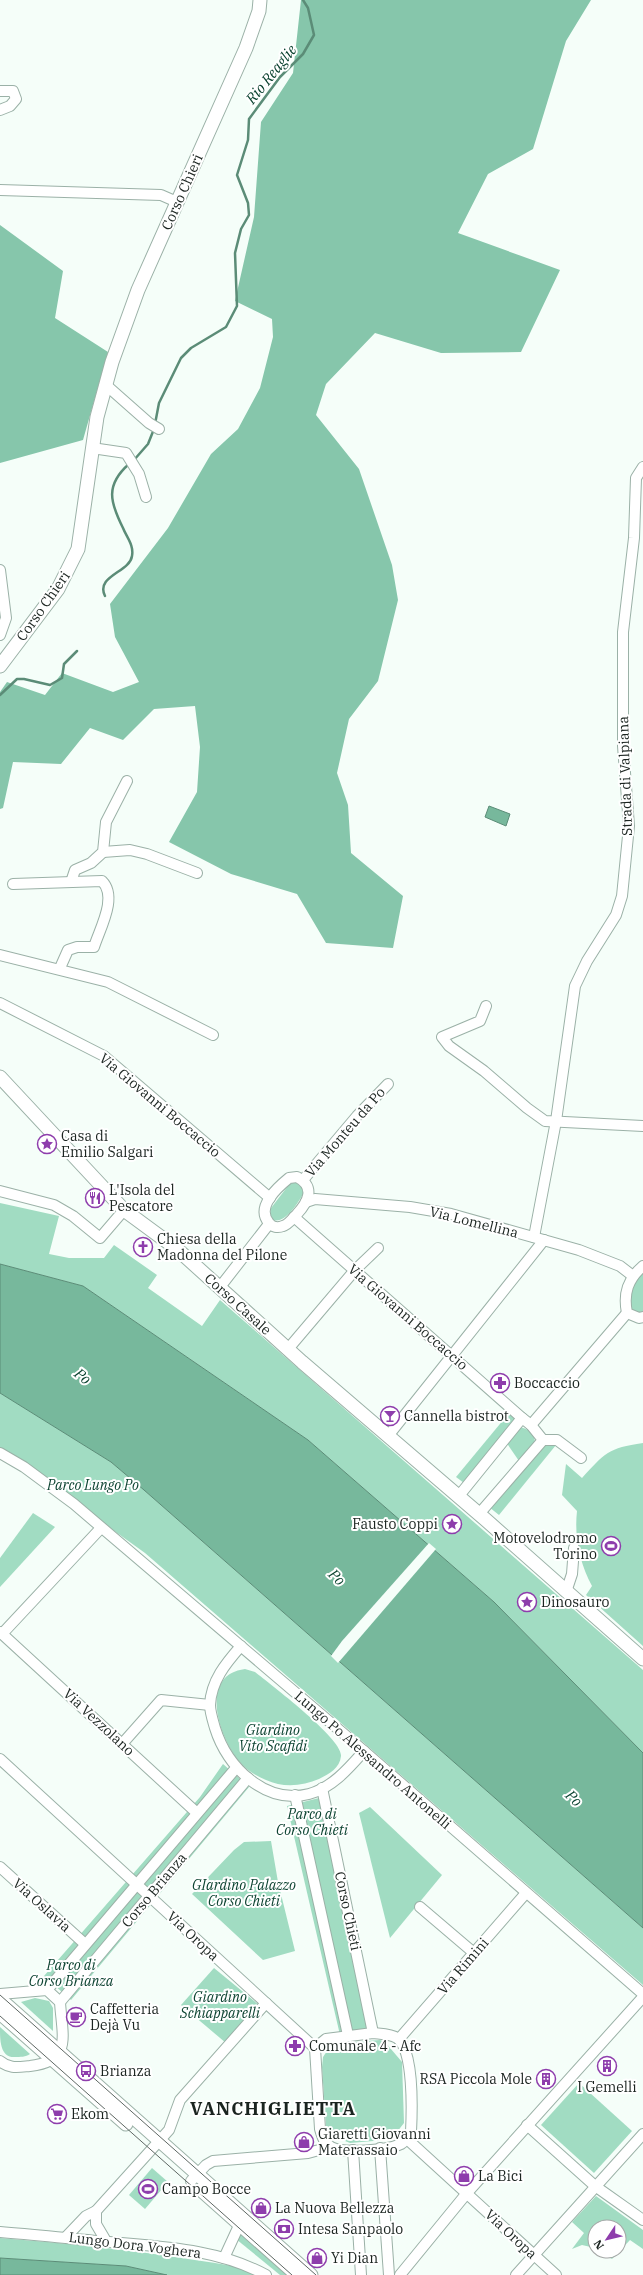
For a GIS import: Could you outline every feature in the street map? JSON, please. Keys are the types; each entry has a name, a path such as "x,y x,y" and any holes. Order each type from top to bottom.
{"main road":[{"name":"Corso Chieri","path":"0,666 58,589 78,549 97,417 106,385 138,290 246,48 259,11 260,0"},
{"name":"Corso Casale","path":"0,1077 124,1210 177,1250 220,1287 288,1349 643,1660"},
{"path":"0,1999 57,2056 194,2177 241,2220 297,2275"},
{"path":"0,2013 57,2056"},
{"path":"241,2220 311,2275"}],"street":[{"path":"0,91 13,91 16,99 10,106 0,110"},
{"path":"0,190 161,195 177,202"},
{"path":"106,385 149,423 159,429"},
{"path":"92,448 126,452 134,465 146,497"},
{"name":"Strada di Valpiana","path":"539,1238 575,986 587,961 616,915 622,896 629,826 623,746 624,632 634,538 636,478 643,467"},
{"name":"Corso Chieri","path":"0,570 6,618 0,636"},
{"path":"103,852 106,822 127,781"},
{"path":"71,882 75,870 91,863 103,852 130,850 196,873"},
{"path":"13,884 102,881 108,887 110,899 94,947 77,947 68,950 60,968"},
{"path":"0,955 60,968 108,982 213,1035"},
{"name":"Via Giovanni Boccaccio","path":"0,1003 104,1056 270,1198"},
{"path":"486,1006 480,1021 442,1037 449,1046 484,1071 527,1108 545,1121 643,1126"},
{"name":"Via Monteu da Po","path":"303,1180 357,1116 388,1084"},
{"path":"297,1177 303,1180 308,1187 309,1197 285,1226 276,1228 270,1224 266,1218 264,1209 270,1198 289,1178 297,1177"},
{"path":"0,1191 54,1205 73,1216 100,1238 124,1210"},
{"name":"Via Lomellina","path":"306,1202 315,1199 451,1214 539,1238 620,1266 633,1276"},
{"name":"Via Giovanni Boccaccio","path":"294,1217 531,1425 542,1440"},
{"path":"220,1287 270,1224"},
{"path":"388,1436 453,1356 539,1238"},
{"path":"288,1349 355,1270 378,1248"},
{"path":"627,1313 624,1299 629,1282 643,1266"},
{"path":"627,1313 639,1318 643,1317"},
{"path":"531,1425 627,1313"},
{"path":"458,1497 522,1418"},
{"path":"478,1514 542,1440 557,1440 581,1458"},
{"name":"Lungo Po Alessandro Antonelli","path":"1,1457 49,1484 364,1751 643,1994"},
{"path":"1,1633 101,1528"},
{"path":"566,1592 572,1574 574,1548"},
{"name":"Via Vezzolano","path":"1,1633 197,1813"},
{"path":"241,1646 224,1665 215,1684 210,1705 218,1738 236,1768 248,1778 270,1790 294,1796 309,1794 322,1788 339,1776 364,1751"},
{"path":"122,1744 161,1700 210,1705"},
{"name":"Via Oropa","path":"0,1759 315,2048"},
{"name":"Corso Brianza","path":"47,1990 236,1768"},
{"name":"Corso Brianza","path":"60,2002 248,1778"},
{"name":"Corso Chieti","path":"322,1788 373,2034"},
{"name":"Corso Chieti","path":"294,1796 348,2035"},
{"name":"Via Oslavia","path":"0,1867 85,1944"},
{"name":"Via Rimini","path":"399,2039 526,1893"},
{"path":"420,1907 474,1953"},
{"path":"0,1994 47,1990 60,2002 63,2040 57,2056 42,2064 12,2068 2,2067"},
{"path":"400,2275 467,2193 643,1997"},
{"path":"66,2236 86,2216 96,2211 157,2144 169,2130 180,2100 266,2003"},
{"path":"373,2034 392,2035 399,2039 408,2056 412,2120 411,2132 402,2144 380,2148 341,2151 330,2147 324,2141 320,2129 315,2048 326,2039 348,2035 373,2034"},
{"path":"527,2125 595,2186 643,2220"},
{"path":"516,2275 643,2134"},
{"name":"Via Oropa","path":"407,2139 556,2275"},
{"path":"194,2177 213,2160 308,2153 330,2147"},
{"path":"380,2148 389,2275"},
{"path":"353,2150 361,2275"},
{"path":"96,2211 96,2224 106,2242"},
{"path":"224,2258 241,2220"},
{"name":"Lungo Dora Voghera","path":"0,2232 66,2236 106,2242 186,2250 244,2263 266,2275"}],"green space":[{"path":"291,1182 298,1182 304,1189 303,1194 291,1212 282,1219 273,1220 270,1214 271,1208"},
{"path":"0,1203 59,1216 49,1254 69,1258 104,1258 114,1245 157,1275 148,1288 202,1326 220,1300 643,1670 643,1753 494,1602 308,1440 83,1286 0,1264"},
{"path":"643,1271 643,1314 629,1309 629,1290"},
{"name":"Parco Lungo Po","path":"0,1393 111,1462 643,1928 643,1985 145,1553 49,1484 0,1453"},
{"path":"509,1413 516,1420 464,1483 456,1477"},
{"path":"518,1427 525,1428 530,1432 535,1442 519,1461 506,1442"},
{"path":"542,1443 556,1445 499,1515 489,1507"},
{"name":"Motovelodromo Torino","path":"643,1443 643,1646 586,1595 592,1586 584,1569 577,1540 577,1511 562,1495 566,1464 582,1478 602,1457 608,1453 622,1447"},
{"path":"33,1513 55,1527 0,1587 0,1558"},
{"name":"Giardino Vito Scafidi","path":"245,1669 255,1672 304,1712 331,1737 341,1756 339,1764 330,1773 300,1785 286,1785 273,1783 262,1778 251,1772 242,1764 232,1751 225,1738 217,1709 217,1695 221,1683 230,1674"},
{"name":"Parco di Corso Brianza","path":"223,1764 249,1787 71,2000 44,1976 200,1797"},
{"name":"Parco di Corso Chieti","path":"327,1796 373,2033 340,2035 287,1806"},
{"path":"370,1807 442,1875 390,1938 359,1813"},
{"name":"GIardino Palazzo Corso Chieti","path":"271,1841 278,1882 295,1951 263,1960 192,1894 234,1850 244,1842"},
{"name":"Giardino Schiapparelli","path":"214,1968 259,2005 226,2043 181,2005"},
{"path":"35,1998 49,2001 53,2008 53,2031 21,2002"},
{"path":"0,2027 30,2054 19,2057 10,2057 6,2055 0,2038"},
{"path":"380,2040 385,2042 402,2062 404,2123 393,2137 385,2140 350,2143 335,2137 326,2126 322,2067 323,2057 329,2048 340,2043"},
{"path":"579,2083 632,2131 594,2173 541,2125"},
{"name":"Campo Bocce","path":"152,2168 168,2182 145,2209 129,2195"},
{"path":"596,2196 643,2230 643,2249 630,2240 627,2243 627,2219 587,2219 587,2246 582,2245 572,2249 584,2233 572,2222"},
{"path":"242,2230 292,2275 280,2275 236,2239"},
{"path":"0,2238 165,2255 228,2265 266,2275 167,2275 126,2266 0,2258"}],"shaded area":[{"path":"301,0 591,0 566,41 533,149 488,174 458,233 560,270 521,352 441,353 375,333 326,384 316,415 359,469 392,565 398,600 378,681 349,719 337,773 348,805 351,853 403,896 393,948 326,943 297,894 231,874 169,842 197,792 200,747 195,706 154,709 123,740 90,728 61,764 13,762 3,808 0,809 0,692 7,682 45,695 62,673 113,692 139,682 115,637 110,604 168,528 211,454 238,429 260,388 273,337 272,319 235,301 254,217 261,122 293,73"},
{"path":"0,225 63,271 55,318 108,352 83,440 0,463"}],"water":[{"path":"489,806 510,814 506,826 485,817"},
{"name":"Po","path":"0,1264 83,1286 308,1440 494,1602 643,1753 643,1928 111,1462 0,1393"},
{"path":"0,2258 126,2266 167,2275 0,2275"}],"pier":[{"path":"429,1543 436,1549 338,1663 331,1656 342,1641"}],"waterway":[{"name":"Rio Reaglie","path":"155,424 159,403 181,358 191,348 226,327 237,306 235,253 241,229 249,215 248,203 237,175 248,140 249,119 280,77 303,54 314,35 308,8 303,0"},
{"name":"Rio Reaglie","path":"134,460 148,444 154,429"},
{"name":"Rio Reaglie","path":"105,596 103,589 105,584 126,566 132,556 131,545 115,510 112,494 116,479 129,464"},
{"name":"Rio Reaglie","path":"0,695 17,679 24,679 50,685 62,678 64,664 77,651"}],"tram line":[{"path":"0,1995 316,2275"},
{"path":"0,2016 292,2275"}],"place":[{"name":"Casa di Emilio Salgari","path":"47,1144"},
{"name":"L'Isola del Pescatore","path":"95,1198"},
{"name":"Chiesa della Madonna del Pilone","path":"143,1247"},
{"name":"Boccaccio","path":"500,1383"},
{"name":"Cannella bistrot","path":"390,1416"},
{"name":"Fausto Coppi","path":"452,1524"},
{"name":"Motovelodromo Torino","path":"611,1546"},
{"name":"Dinosauro","path":"527,1602"},
{"name":"Caffetteria Dejà Vu","path":"76,2017"},
{"name":"Comunale 4 - Afc","path":"295,2046"},
{"name":"I Gemelli","path":"607,2066"},
{"name":"Brianza","path":"86,2071"},
{"name":"RSA Piccola Mole","path":"546,2079"},
{"name":"Ekom","path":"57,2114"},
{"name":"Giaretti Giovanni Materassaio","path":"304,2142"},
{"name":"La Bici","path":"464,2176"},
{"name":"Campo Bocce","path":"148,2189"},
{"name":"La Nuova Bellezza","path":"261,2208"},
{"name":"Intesa Sanpaolo","path":"284,2229"},
{"name":"Yi Dian","path":"317,2258"}],"district":[{"name":"VANCHIGLIETTA","path":"273,2108"}]}
